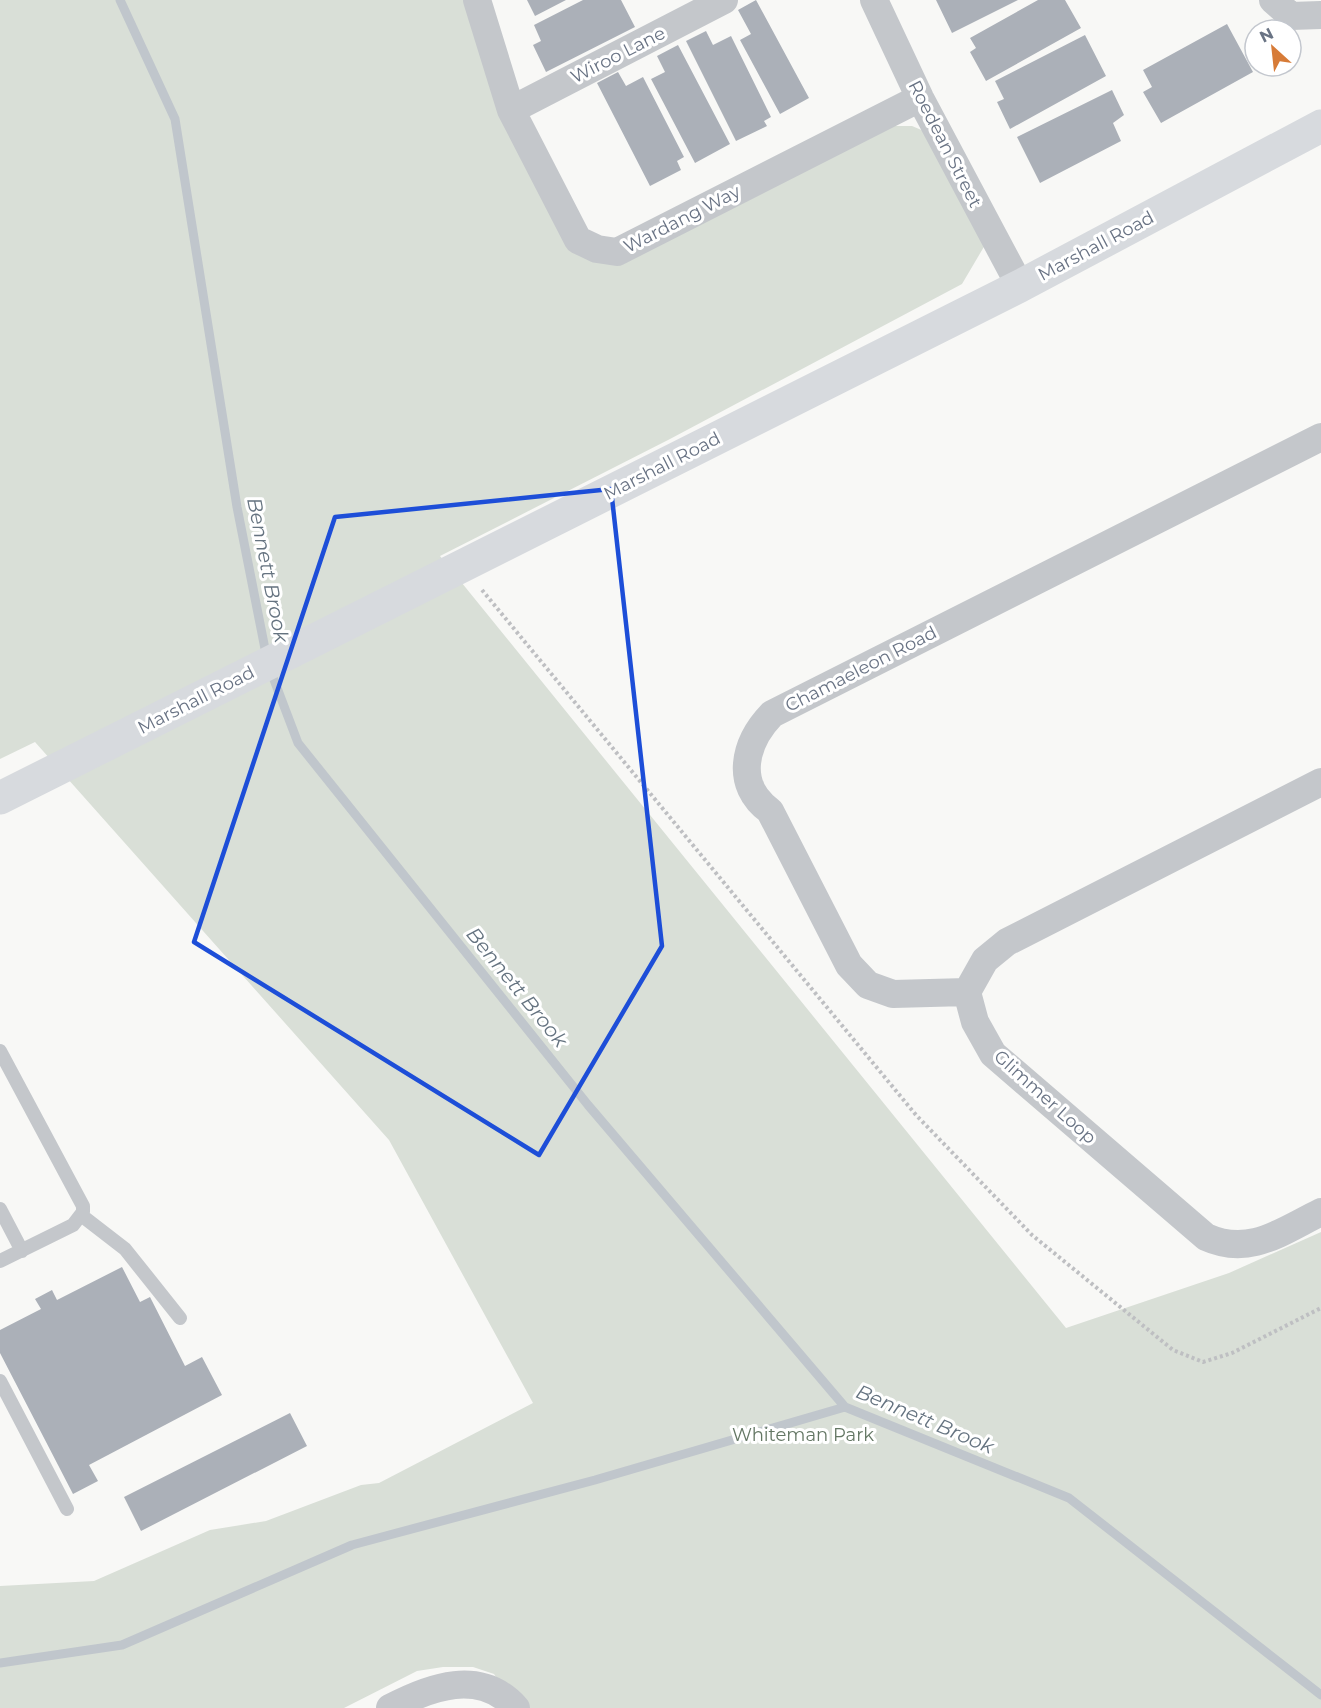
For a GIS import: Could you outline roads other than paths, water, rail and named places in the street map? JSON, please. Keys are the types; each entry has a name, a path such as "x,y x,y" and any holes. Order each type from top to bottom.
{"main road":[{"name":"Marshall Road","path":"0,798 1020,286 1321,126"}],"street":[{"name":"Wardang Way","path":"477,0 511,110 578,240 597,249 617,252 920,98"},
{"name":"Wiroo Lane","path":"511,110 724,0"},
{"name":"Roedean Street","path":"874,0 920,98 1020,286"},
{"path":"1273,0 1292,16 1321,15"},
{"name":"Chamaeleon Road","path":"967,992 893,994 868,985 849,965 770,811 757,801 746,770 750,744 761,726 772,714 1321,437"},
{"path":"967,992 985,960 1007,942 1321,782"},
{"name":"Glimmer Loop","path":"967,992 975,1022 993,1054 1206,1237 1232,1246 1260,1242 1321,1212"},
{"path":"390,1708 418,1694 450,1684 475,1685 508,1699 516,1708"}],"lane":[{"path":"0,1051 83,1206 81,1215 73,1225 0,1261"},
{"path":"0,1209 22,1251"},
{"path":"81,1215 124,1249 180,1318"},
{"path":"0,1381 67,1509"}],"waterway":[{"name":"Bennett Brook","path":"120,0 175,119 237,507 268,664 298,743 588,1105 845,1407 1069,1498 1321,1695"},
{"path":"0,1663 122,1645 352,1545 595,1480 845,1407"}],"park label":[{"name":"Whiteman Park","path":"803,1435"}]}
